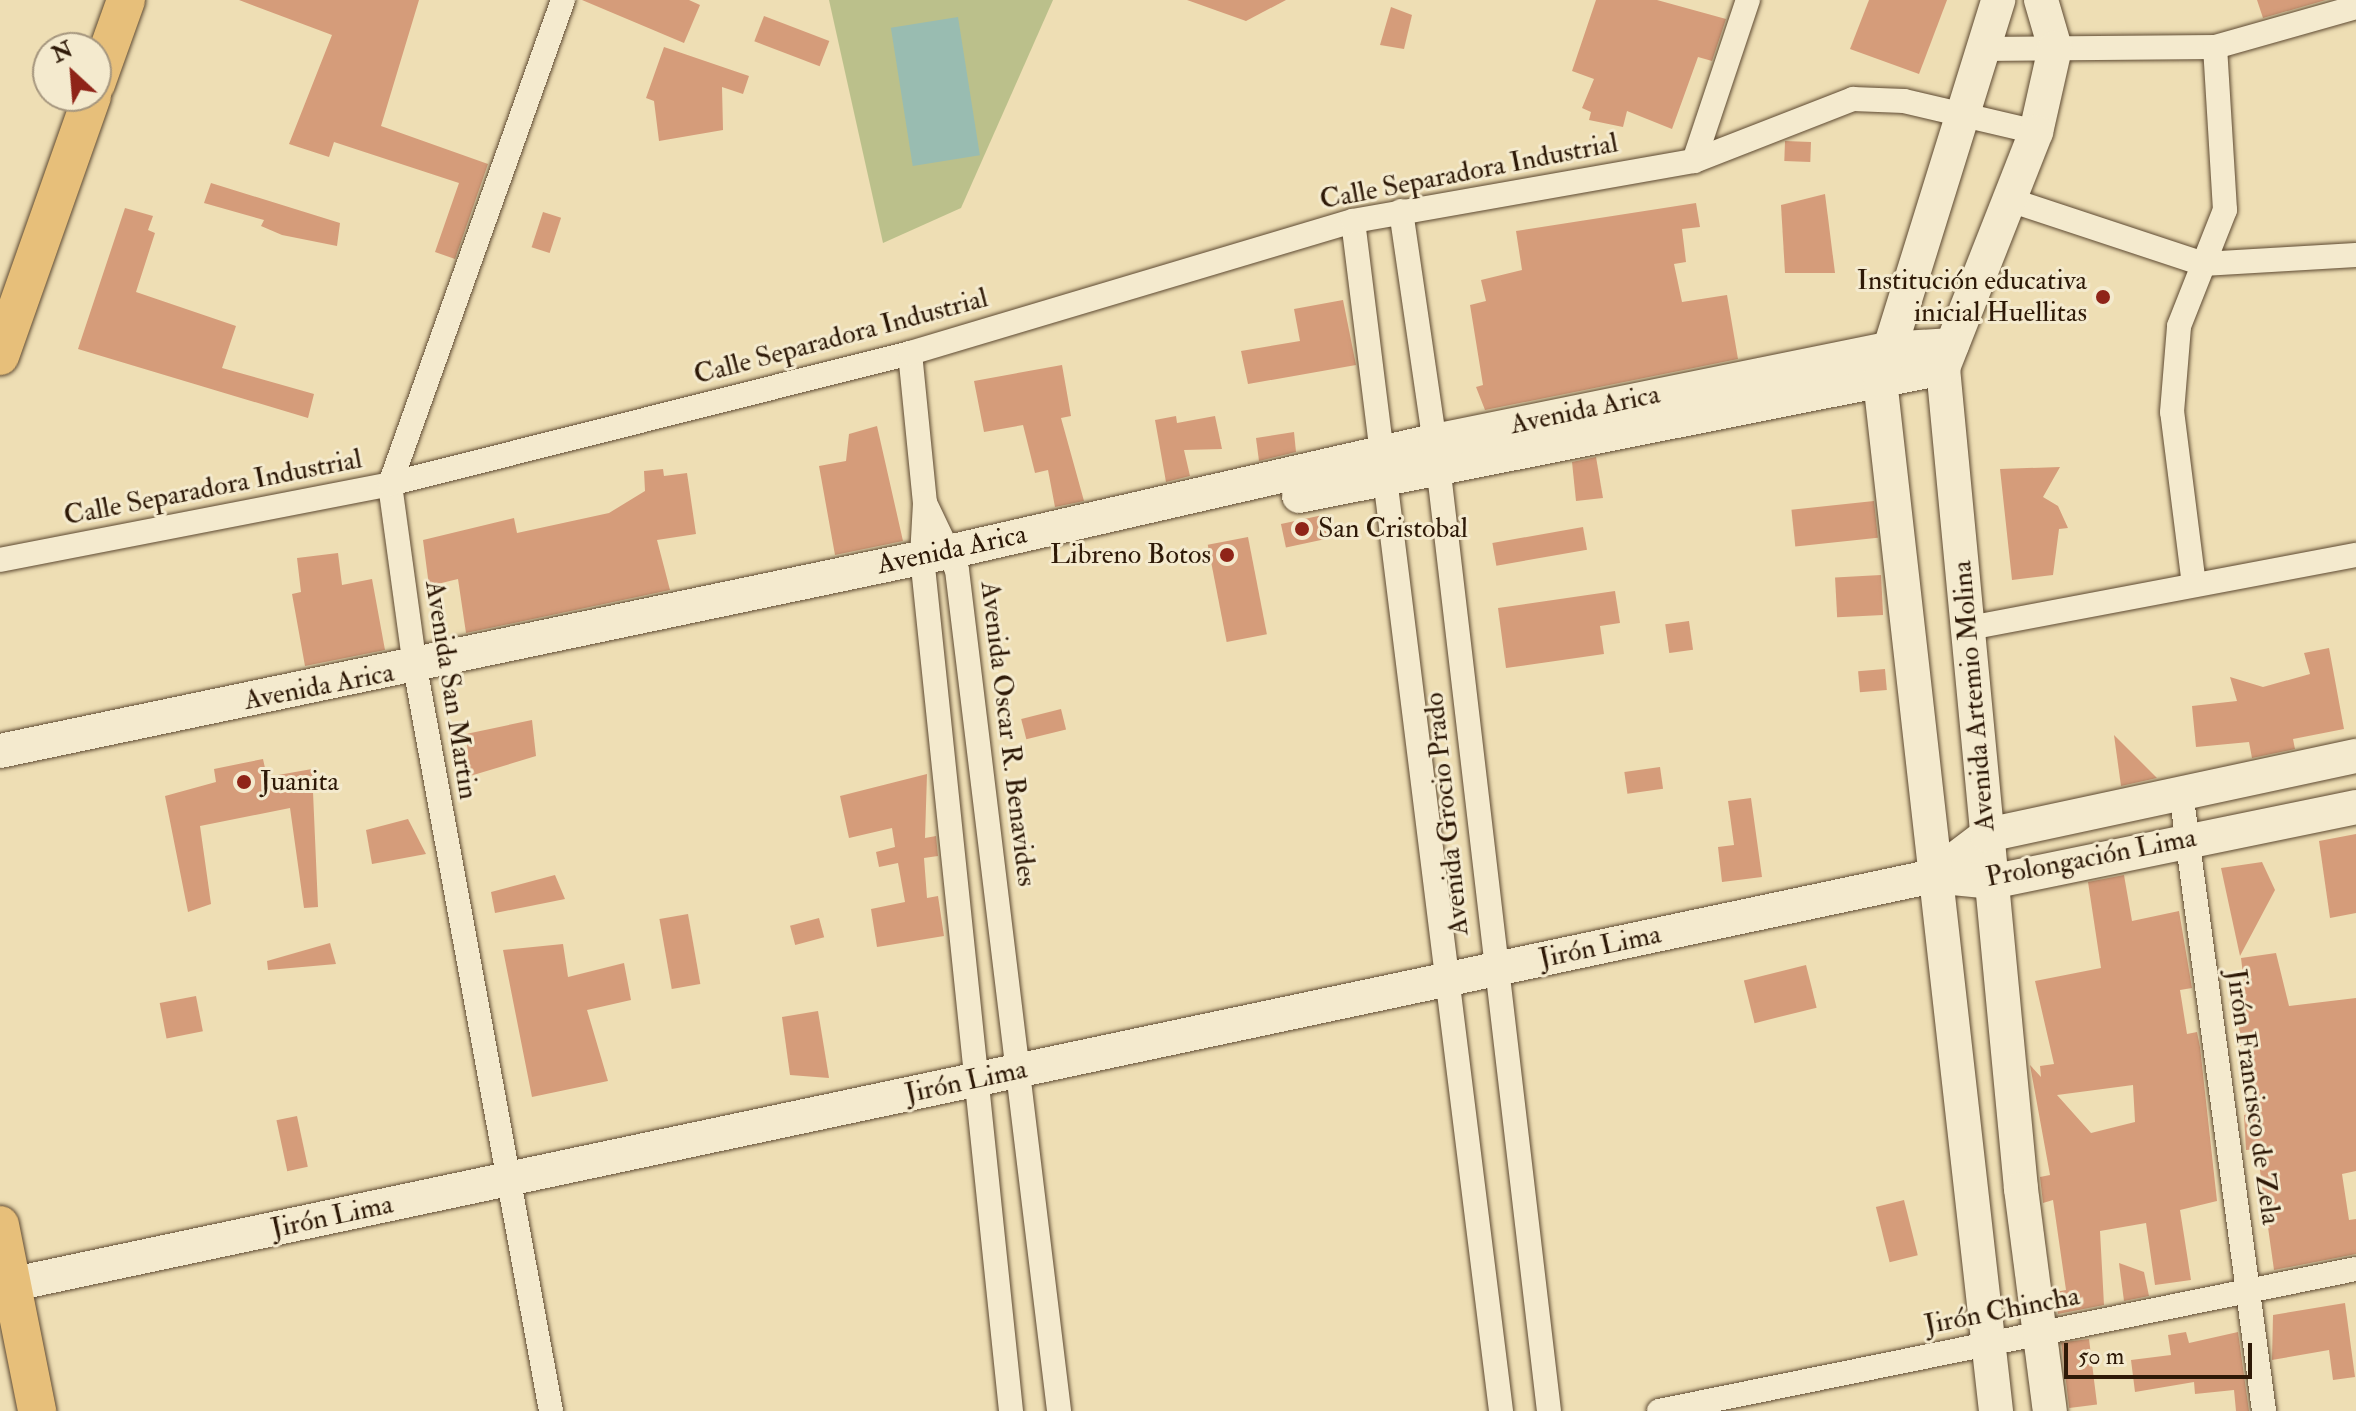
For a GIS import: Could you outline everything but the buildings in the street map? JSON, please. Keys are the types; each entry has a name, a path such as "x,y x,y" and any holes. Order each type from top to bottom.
{"main road":[{"path":"112,39 126,0"},
{"path":"0,356 86,112"},
{"path":"0,1225 6,1286 37,1411"}],"street":[{"name":"Avenida San Martin","path":"551,1411 506,1180 416,676 390,484 563,0"},
{"path":"1694,161 1748,0"},
{"name":"Avenida Artemio Molina","path":"1996,1411 1933,876 1884,364 1998,0"},
{"name":"Avenida Artemio Molina","path":"2041,0 2055,48 2036,132 1948,356 1991,882 2050,1411"},
{"path":"1981,49 2215,47 2356,7"},
{"path":"2194,585 2172,412 2179,326 2225,210 2215,47"},
{"name":"Calle Separadora Industrial","path":"0,560 390,484 910,353 1353,221 1694,161 1853,99 1965,112 2036,132"},
{"path":"2010,200 2203,264 2356,255"},
{"name":"Avenida Grocio Prado","path":"1401,211 1437,453 1494,970 1549,1411"},
{"name":"Avenida Grocio Prado","path":"1353,221 1388,464 1452,979 1501,1411"},
{"name":"Avenida Oscar R. Benavides","path":"910,353 925,503 939,563 1020,1070 1059,1411"},
{"name":"Avenida Arica","path":"0,775 416,676 1437,453 1884,364 1948,356"},
{"path":"1969,628 2356,555"},
{"name":"Avenida Oscar R. Benavides","path":"939,563 974,1080 1011,1411"},
{"name":"Avenida Arica","path":"0,751 416,676"},
{"name":"Prolongación Lima","path":"1933,876 1987,835 2356,756"},
{"name":"Jirón Francisco de Zela","path":"2181,792 2264,1411"},
{"name":"Prolongación Lima","path":"1933,876 1991,882 2356,807"},
{"name":"Jirón Lima","path":"6,1286 1933,876"},
{"name":"Jirón Chincha","path":"1659,1411 2356,1269"}],"green space":[{"path":"829,0 1053,0 961,208 883,243"}],"water":[{"path":"958,17 980,155 913,166 891,28"}],"place":[{"name":"Institución educativa inicial Huellitas","path":"2103,297"},
{"name":"San Cristobal","path":"1302,529"},
{"name":"Libreno Botos","path":"1227,555"},
{"name":"Juanita","path":"244,782"}]}
